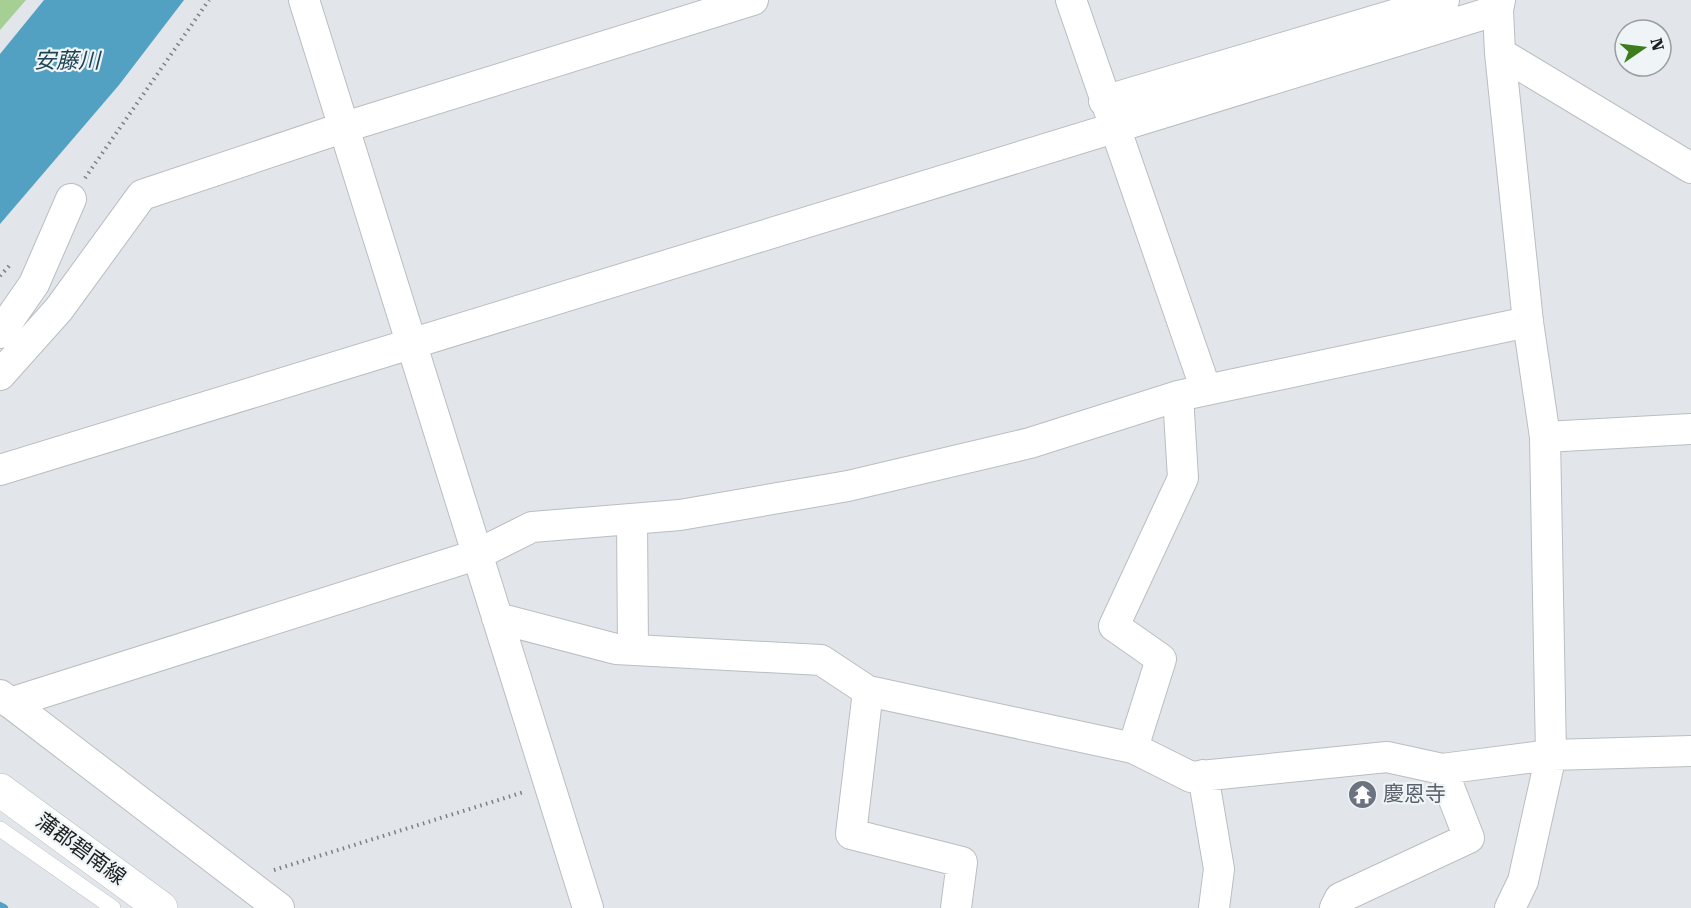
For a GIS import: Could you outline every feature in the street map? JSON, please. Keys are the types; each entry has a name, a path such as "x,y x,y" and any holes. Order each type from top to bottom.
{"main road":[{"name":"蒲郡碧南線","path":"0,790 161,908"}],"street":[{"path":"304,0 342,128 588,908"},
{"path":"0,375 59,309 142,195 342,128 753,0"},
{"path":"1071,0 1108,114 1192,393 1183,478 1114,626 1161,658 1133,748"},
{"path":"0,470 410,343 1108,114 1444,0"},
{"path":"1108,114 1499,5 1500,54 1528,322 1545,436 1551,755 1523,881 1510,908"},
{"path":"1500,54 1691,168"},
{"path":"0,333 34,284 71,199"},
{"path":"5,699 476,555 532,527 680,514 848,486 1030,443 1192,393 1528,322"},
{"path":"1545,436 1691,429"},
{"path":"632,519 633,650"},
{"path":"497,618 616,649 821,660 868,691 1133,748 1191,777 1387,757 1442,769 1551,755 1691,751"},
{"path":"868,691 851,834 962,862 956,908"},
{"path":"5,699 279,908"},
{"path":"1335,908 1340,897 1469,838 1442,769"},
{"path":"1203,775 1219,869 1214,908"}],"lane":[{"path":"0,829 113,908"}],"path":[{"path":"71,199 209,0"},
{"path":"0,276 16,258"},
{"path":"243,879 548,785"}],"green space":[{"path":"0,0 26,0 0,30"}],"water":[{"name":"安藤川","path":"44,0 184,0 119,85 0,224 0,54"}],"waterway":[{"path":"0,906 4,908"}],"place":[{"name":"慶恩寺","path":"1362,794"}]}
